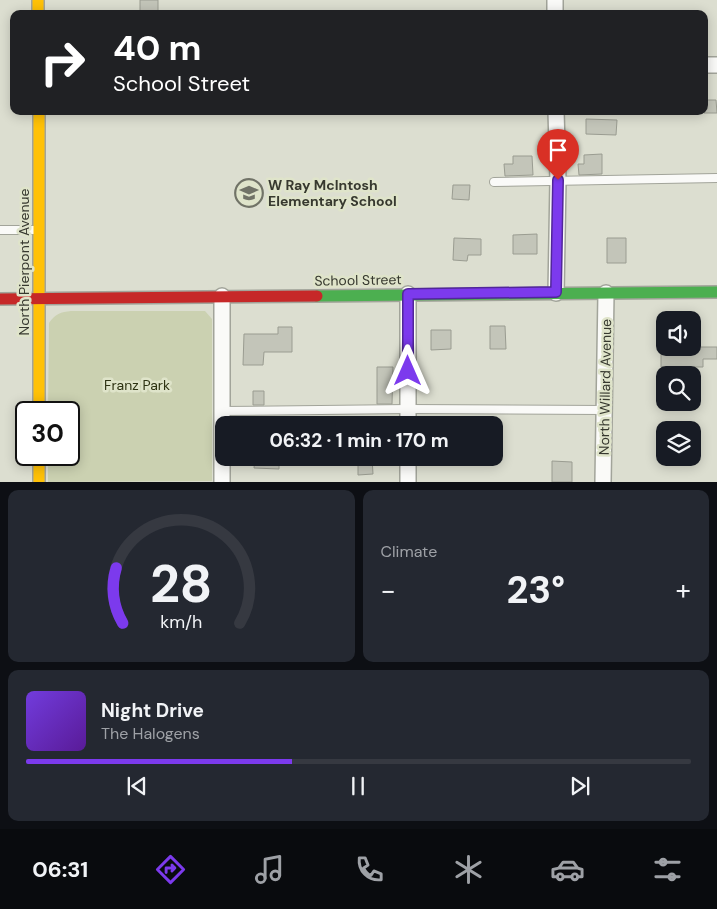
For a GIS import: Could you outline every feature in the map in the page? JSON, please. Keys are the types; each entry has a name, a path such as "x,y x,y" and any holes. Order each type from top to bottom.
{"main road":[{"name":"North Pierpont Avenue","path":"39,115 39,401"},
{"name":"School Street","path":"0,299 556,292 717,292"},
{"path":"39,466 39,482"}],"street":[{"path":"556,115 558,180 556,292"},
{"name":"North Willard Avenue","path":"603,482 606,293"},
{"path":"408,294 408,416"},
{"path":"222,296 222,482"},
{"path":"408,466 408,482"}],"lane":[{"path":"494,182 717,178"},
{"path":"0,230 38,230"},
{"path":"221,410 605,410"}],"green space":[{"name":"Franz Park","path":"205,311 212,319 212,481 48,482 48,466 80,466 80,401 48,401 49,323 58,314 64,312"}],"building":[{"path":"140,0 158,0 158,10 140,10"},
{"path":"708,100 716,100 717,113 708,113"},
{"path":"586,119 617,120 616,135 586,134"},
{"path":"602,154 602,174 579,175 578,164 584,164 584,155"},
{"path":"513,156 532,156 533,175 505,176 504,164 513,164"},
{"path":"453,185 470,185 469,200 452,199"},
{"path":"537,234 537,254 513,254 513,235"},
{"path":"454,238 481,239 481,255 468,255 467,261 453,260"},
{"path":"607,238 626,238 626,263 607,263"},
{"path":"490,326 505,326 506,349 490,349"},
{"path":"278,327 292,327 292,352 264,352 263,365 243,365 244,334 278,334"},
{"path":"431,330 451,330 451,349 431,350"},
{"path":"701,347 717,347 717,359 703,359 703,367 661,366 661,356 701,356"},
{"path":"377,367 393,367 392,404 377,404"},
{"path":"253,391 264,391 264,405 253,405"},
{"path":"552,461 572,462 572,482 552,482"},
{"path":"254,466 279,466 279,469 254,468"},
{"path":"358,466 372,466 373,474 358,475"}],"traffic: fast":[{"path":"317,296 717,292"}],"traffic: slow":[{"path":"38,0 38,10"},
{"path":"39,115 39,401"},
{"path":"39,466 39,482"}],"traffic: jam":[{"path":"0,299 317,296"}],"place":[{"name":"W Ray McIntosh Elementary School","path":"249,193"}],"route":[{"path":"408,371 408,294 556,292 558,180"}]}
